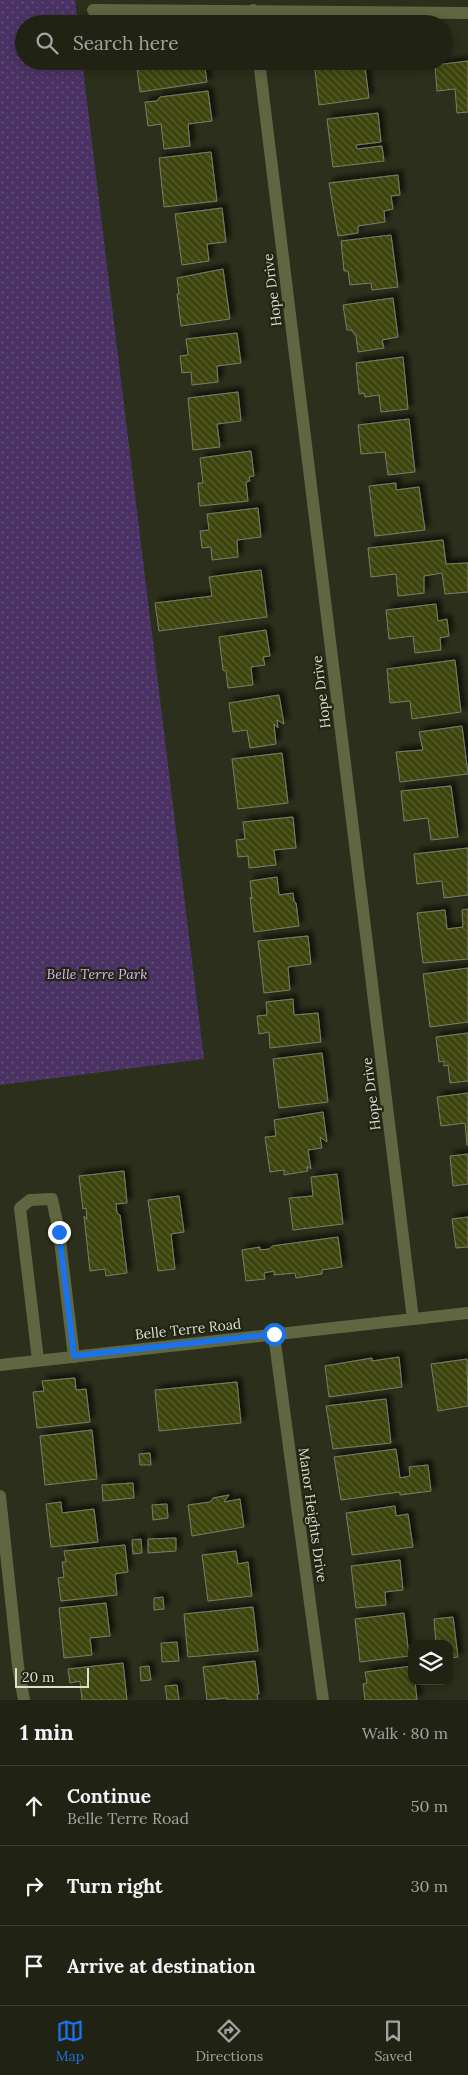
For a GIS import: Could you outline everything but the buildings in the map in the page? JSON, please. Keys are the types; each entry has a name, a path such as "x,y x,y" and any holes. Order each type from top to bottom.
{"street":[{"path":"93,10 468,13"},
{"path":"253,10 254,15"},
{"name":"Hope Drive","path":"260,70 413,1319"},
{"path":"38,1360 20,1208 30,1200 52,1199 59,1232 74,1356"},
{"name":"Belle Terre Road","path":"0,1365 468,1313"},
{"name":"Manor Heights Drive","path":"274,1334 323,1700"},
{"path":"0,1496 18,1666 24,1700"}],"green space":[{"name":"Belle Terre Park","path":"0,0 75,0 77,15 15,15 15,70 83,70 204,1059 0,1085"}],"route":[{"path":"59,1232 74,1356 274,1334"}]}
